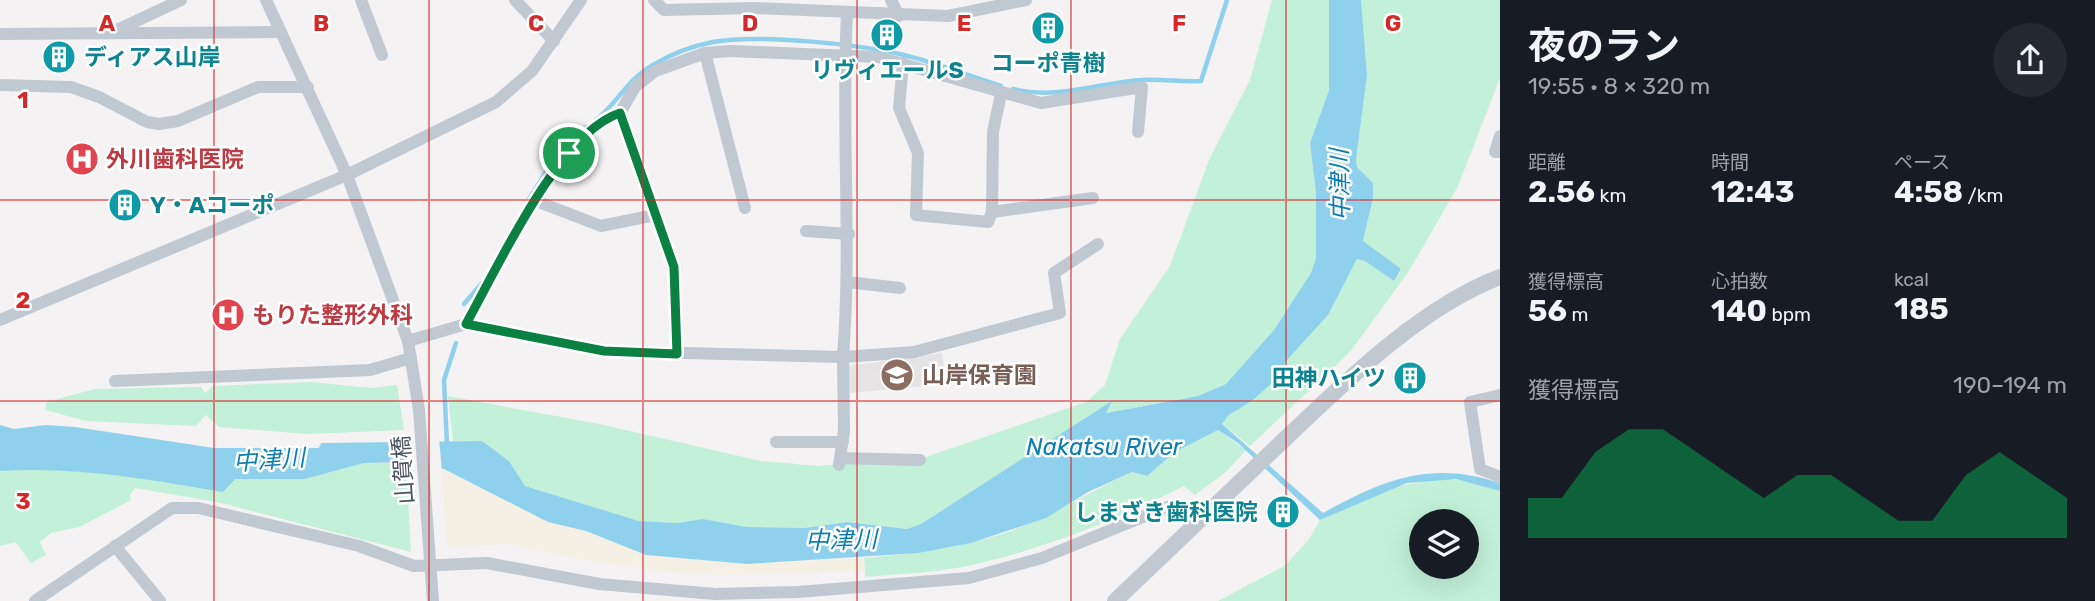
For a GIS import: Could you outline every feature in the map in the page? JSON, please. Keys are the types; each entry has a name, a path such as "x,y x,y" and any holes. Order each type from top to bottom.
{"street":[{"path":"114,32 181,0"},
{"name":"山賀橋","path":"266,0 347,175 408,341 416,383 433,601"},
{"path":"361,0 383,55"},
{"path":"515,0 554,41"},
{"path":"0,320 347,175 496,103 532,71 581,0"},
{"path":"654,0 664,10 754,8 847,17 948,16 1026,0"},
{"path":"891,0 899,16"},
{"path":"847,17 844,54 849,234 843,357 843,442 839,462 920,460"},
{"path":"0,34 281,32"},
{"path":"466,324 544,184 569,153 611,116 620,113 643,80 674,63 705,53 765,50 844,54 903,63 1001,94 1041,103 1142,87 1138,132"},
{"path":"705,53 745,208"},
{"path":"903,63 899,108 918,149 916,215 988,222 992,212 993,132 1001,94"},
{"path":"0,85 71,88 99,97 146,122 159,124 178,121 258,87 307,87"},
{"path":"620,113 674,267 677,354"},
{"path":"1500,136 1494,152 1500,152"},
{"path":"992,212 1093,198"},
{"path":"536,201 601,226 655,215"},
{"path":"806,231 849,234"},
{"path":"408,341 466,324 604,351 843,357 914,352 1060,313 1054,273 1098,244"},
{"path":"1115,601 1344,383 1401,336 1480,285 1500,277"},
{"path":"847,282 900,288"},
{"path":"115,381 370,370 411,358"},
{"path":"1500,395 1470,402 1480,469 1500,477"},
{"path":"776,442 843,442"},
{"path":"35,601 172,508 198,508 359,546 414,566 430,559 487,563 599,584 676,591 798,592 924,583 984,574 1064,550 1170,506 1189,513 1198,521"},
{"path":"115,546 160,601"}],"shaded area":[{"name":"山岸保育園","path":"942,353 947,384 850,393 848,366"}],"green space":[{"path":"1272,0 1329,0 1329,90 1310,143 1316,193 1316,259 1311,273 1274,330 1226,384 1198,396 1105,413 1110,403 921,524 907,529 847,522 805,528 747,527 703,519 678,523 639,521 525,486 509,461 482,441 453,441 448,396 599,424 761,461 817,466 926,457 1086,402 1105,385 1120,339 1170,266 1209,160 1250,80"},
{"path":"1361,0 1500,0 1500,78 1458,186 1409,271 1350,352 1250,446 1222,424 1224,420 1273,381 1287,360 1328,315 1357,259 1365,261 1394,281 1401,270 1363,241 1373,198 1373,183 1357,167 1356,160 1367,75"},
{"path":"312,382 371,388 397,385 404,430 308,434 219,427 206,415 196,426 86,421 46,410 46,402 95,389 201,387 205,393 213,386"},
{"path":"1218,430 1246,450 1226,472 1195,495 1184,486 1076,534 1020,553 938,571 865,577 864,558 944,548 1002,534 1049,514 1132,472 1147,476 1175,452"},
{"path":"364,463 406,463 411,552 217,502 135,488 130,494 131,500 79,527 51,533 40,542 46,555 31,563 16,542 0,546 0,471 48,468 133,476 305,479"},
{"path":"1441,478 1468,481 1500,491 1500,601 1218,601 1286,565 1309,539 1320,520 1390,488"}],"sand":[{"path":"441,468 548,522 585,531 652,557 747,564 864,558 865,571 720,575 668,572 579,559 509,544 447,546"}],"water":[{"name":"Nakatsu River","path":"1329,0 1361,0 1367,75 1356,160 1357,167 1373,183 1373,198 1363,241 1401,269 1394,281 1365,261 1357,259 1328,315 1287,360 1274,381 1253,400 1229,415 1222,424 1323,513 1388,483 1430,473 1475,476 1500,483 1500,491 1456,479 1407,483 1320,520 1238,443 1218,430 1175,452 1147,476 1132,472 1088,492 1046,518 971,543 918,553 747,564 646,555 586,531 548,522 444,469 414,462 364,463 305,479 235,479 223,492 84,472 0,471 0,425 14,429 46,425 75,427 214,448 319,448 321,443 482,441 509,461 525,486 639,521 678,523 703,519 747,527 805,528 847,522 907,529 921,524 1112,401 1106,413 1198,396 1226,384 1274,330 1311,273 1316,259 1316,193 1310,143 1329,90"}],"pier":[{"path":"404,438 439,438 442,472 407,467"}],"waterway":[{"path":"1013,89 1046,93 1142,80 1201,81 1227,0"},
{"path":"596,120 637,77 653,65 690,48 733,40 808,41 884,51 929,62 1001,86"},
{"path":"529,199 553,161 586,127"},
{"path":"464,304 482,283"},
{"path":"447,445 444,380 456,343"}],"place":[{"name":"コーポ青樹","path":"1048,28"},
{"name":"リヴィエールS","path":"887,35"},
{"name":"ディアス山岸","path":"59,57"},
{"name":"外川歯科医院","path":"82,159"},
{"name":"Y・Aコーポ","path":"125,205"},
{"name":"もりた整形外科","path":"228,315"},
{"name":"山岸保育園","path":"897,375"},
{"name":"田神ハイツ","path":"1410,378"},
{"name":"しまざき歯科医院","path":"1283,512"}],"route":[{"path":"620,113 674,267 677,354 604,351 466,324 544,184 569,153 611,116 620,113"}],"water label":[{"name":"中津川","path":"1340,185"},
{"name":"中津川","path":"269,460"},
{"name":"中津川","path":"841,540"}]}
